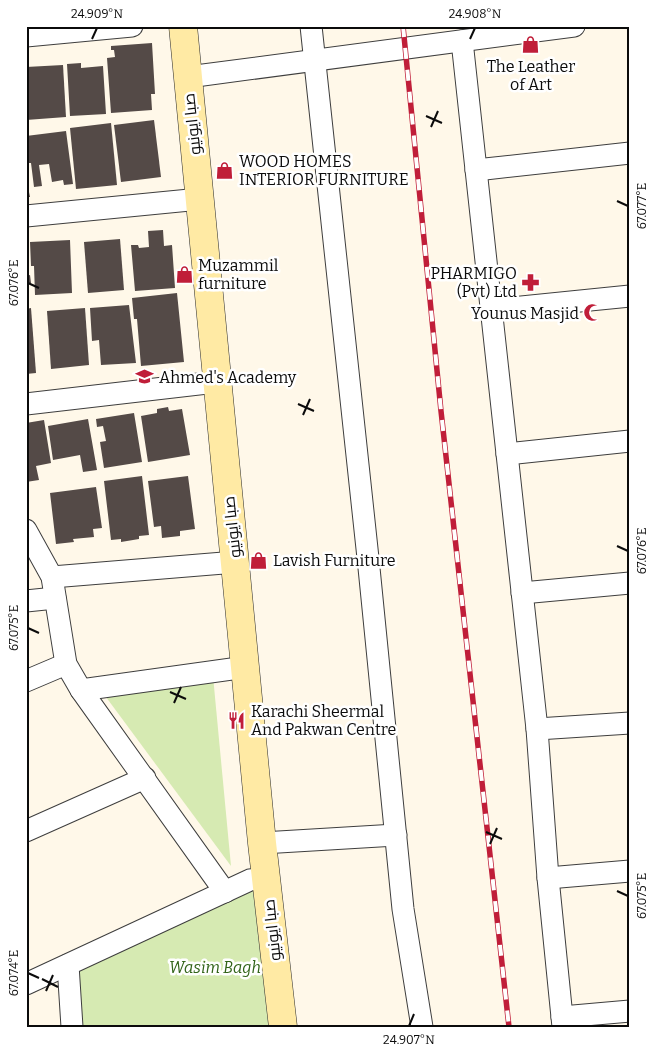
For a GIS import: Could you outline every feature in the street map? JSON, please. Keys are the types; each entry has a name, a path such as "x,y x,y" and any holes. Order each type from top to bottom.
{"main road":[{"name":"صبا ایونیو","path":"183,26 262,844 283,1027"}],"street":[{"path":"26,36 132,26"},
{"path":"311,26 403,909 422,1027"},
{"path":"188,77 574,26"},
{"path":"462,41 537,729 548,878 563,1022 630,1011"},
{"path":"476,170 630,153"},
{"path":"26,216 200,199"},
{"path":"491,310 630,296"},
{"path":"26,404 216,382"},
{"path":"507,454 630,441"},
{"path":"26,530 52,577 66,664 81,690 225,892"},
{"path":"52,577 236,562"},
{"path":"522,594 630,583"},
{"path":"26,602 55,598"},
{"path":"26,681 66,664"},
{"path":"81,690 246,667"},
{"path":"537,729 630,724"},
{"path":"26,831 145,778"},
{"path":"262,844 396,835"},
{"path":"548,878 630,871"},
{"path":"26,984 250,880 266,878"},
{"path":"68,966 72,1027"}],"green space":[{"path":"213,676 231,866 103,693"},
{"name":"Wasim Bagh","path":"266,878 283,1027 73,1027 68,965"}],"building":[{"path":"152,43 155,94 151,94 152,110 111,113 107,58 115,57 111,46"},
{"path":"81,63 81,68 103,66 106,114 70,116 67,64"},
{"path":"63,65 66,117 26,120 26,67"},
{"path":"154,120 161,177 121,182 114,125"},
{"path":"111,123 117,185 76,189 70,128"},
{"path":"66,131 73,184 64,185 63,180 52,182 49,164 39,165 42,186 34,187 26,136"},
{"path":"26,178 30,197 26,197"},
{"path":"163,230 164,246 172,245 175,288 135,291 131,245 138,245 139,248 149,247 148,231"},
{"path":"120,239 124,290 88,293 84,242"},
{"path":"70,240 72,293 35,295 34,266 31,266 30,242"},
{"path":"30,275 31,283 28,283 29,297 26,297 26,276"},
{"path":"177,293 184,362 141,366 137,319 134,319 132,298"},
{"path":"129,305 136,363 101,365 99,340 92,341 90,308"},
{"path":"31,308 36,373 26,374 26,309"},
{"path":"85,308 89,365 51,369 47,311"},
{"path":"168,407 169,411 182,409 190,455 148,462 141,416 157,413 157,409"},
{"path":"134,413 142,462 104,468 100,442 106,441 103,426 97,427 96,419"},
{"path":"88,419 97,470 83,472 80,455 53,460 48,426"},
{"path":"44,420 51,463 36,466 39,480 26,482 26,423"},
{"path":"142,476 149,535 121,542 121,539 111,540 104,481"},
{"path":"188,476 195,529 180,531 180,536 162,538 161,526 154,527 148,481"},
{"path":"96,487 102,528 93,529 94,537 73,539 74,542 56,544 50,493"}],"railway":[{"path":"403,26 441,411 509,1027"}],"place":[{"name":"The Leather of Art","path":"531,45"},
{"name":"WOOD HOMES INTERIOR FURNITURE","path":"225,170"},
{"name":"Muzammil furniture","path":"184,274"},
{"name":"PHARMIGO (Pvt) Ltd","path":"531,282"},
{"name":"Younus Masjid","path":"593,313"},
{"name":"Ahmed's Academy","path":"145,377"},
{"name":"Lavish Furniture","path":"259,560"},
{"name":"Karachi Sheermal And Pakwan Centre","path":"237,720"}]}
